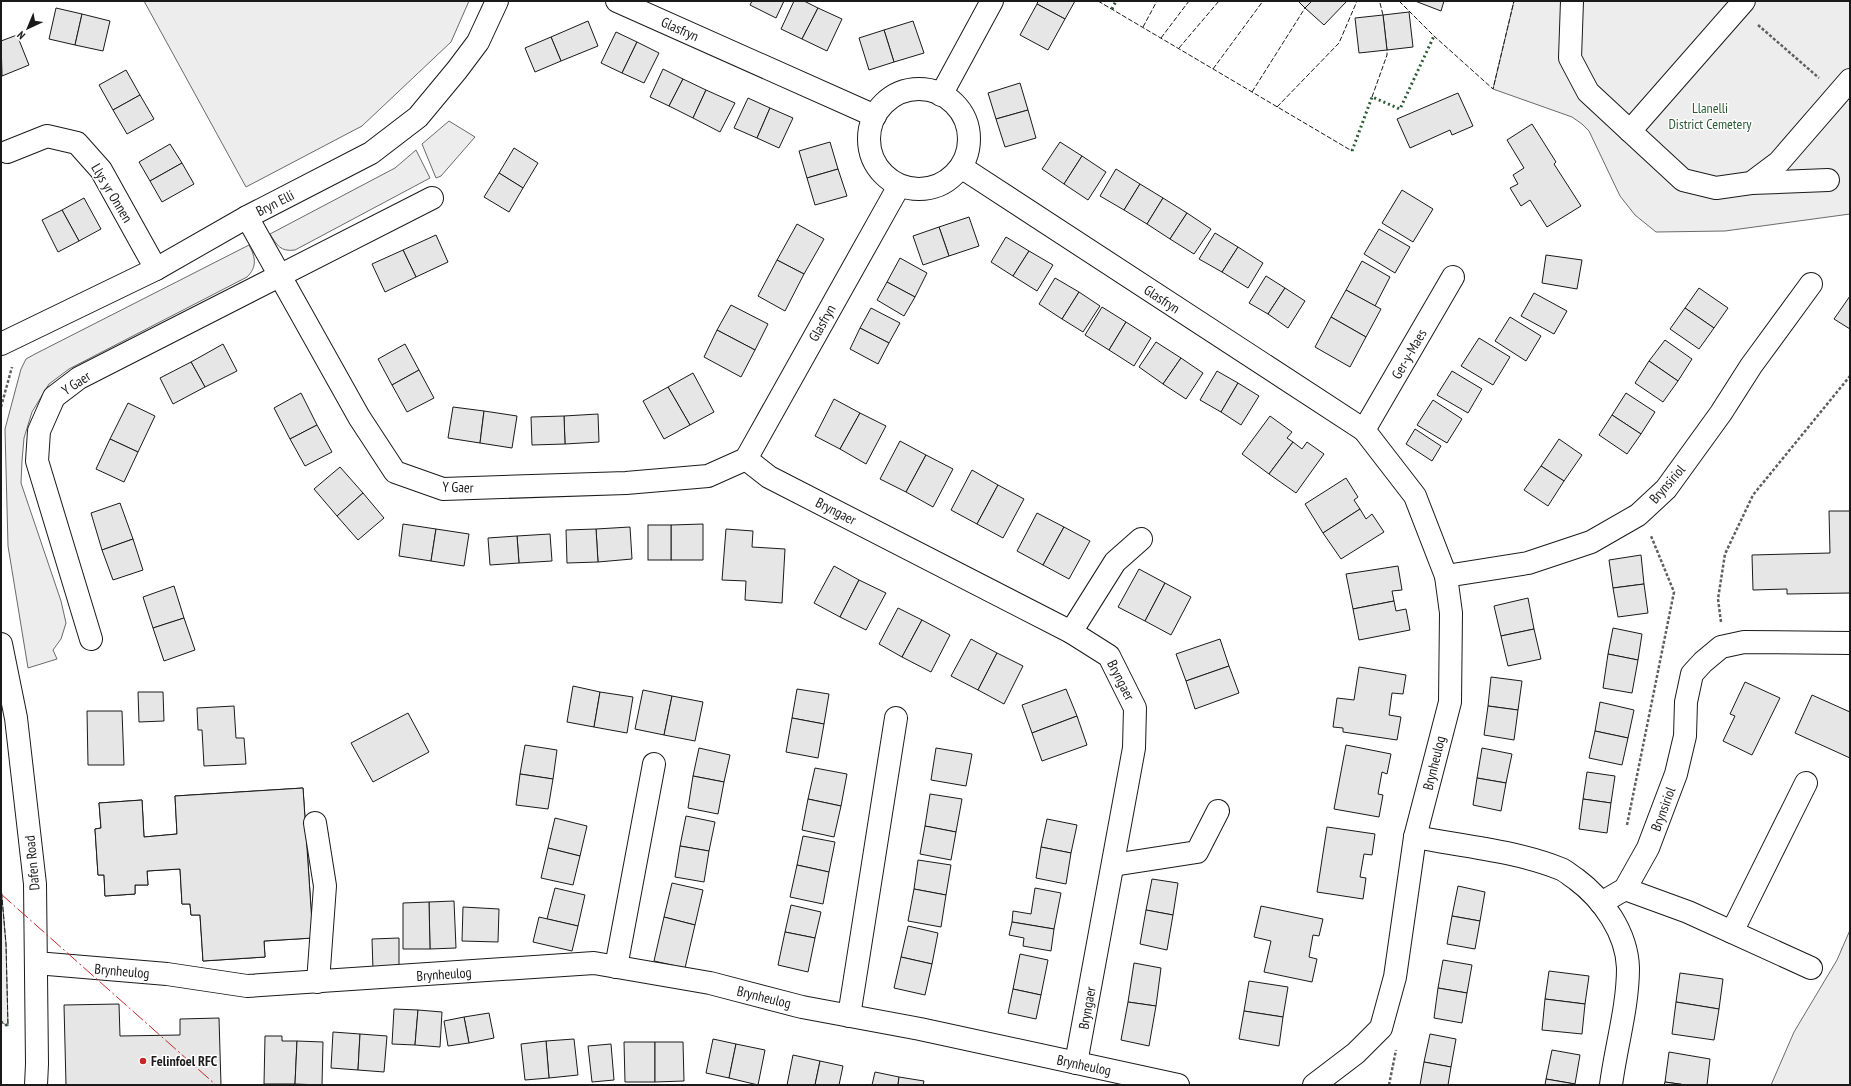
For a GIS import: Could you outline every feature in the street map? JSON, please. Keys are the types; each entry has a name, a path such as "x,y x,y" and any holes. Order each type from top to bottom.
{"street":[{"name":"Bryn Elli","path":"1,344 21,336 156,269 247,218 371,153 418,117 457,70 478,42 497,1"},
{"name":"Glasfryn","path":"617,1 875,116"},
{"path":"941,95 992,1"},
{"path":"1572,1 1570,58 1588,92 1683,180 1716,188 1751,182 1828,180"},
{"path":"1630,131 1741,5"},
{"path":"1751,182 1779,162 1844,87"},
{"path":"908,90 931,91 947,98 960,110 967,126 968,144 961,167 949,180 933,188 916,190 899,186 885,177 874,164 869,147 869,129 875,116 879,109 891,97 908,90"},
{"name":"Llys yr Onnen","path":"7,152 47,136 77,143 101,170 156,269"},
{"name":"Glasfryn","path":"961,167 1364,430"},
{"name":"Glasfryn","path":"746,459 899,186"},
{"path":"281,277 432,198"},
{"name":"Y Gaer","path":"247,218 359,418 395,472 444,489 626,483 708,476 746,459"},
{"name":"Y Gaer","path":"91,639 37,461 39,431 54,397 79,378 281,277"},
{"name":"Ger-y-Maes","path":"1364,430 1454,277"},
{"name":"Brynsiriol","path":"1446,576 1528,563 1591,542 1638,515 1666,489 1721,413 1751,366 1811,284"},
{"name":"Brynheulog","path":"1314,1085 1356,1053 1381,1028 1395,977 1415,837 1450,702 1451,613 1446,576 1415,496 1364,430"},
{"name":"Bryngaer","path":"746,459 769,477 1071,632 1110,656 1135,708 1134,748 1076,1063"},
{"path":"1071,632 1115,562 1141,539"},
{"name":"Brynsiriol","path":"1625,889 1648,848 1676,774 1685,736 1686,702 1692,674 1703,662 1721,647 1744,642 1850,644"},
{"name":"Dafen Road","path":"1,644 4,670 16,718 35,884 36,1085"},
{"path":"849,1016 896,718"},
{"path":"616,967 654,764"},
{"path":"1732,932 1806,783"},
{"path":"1113,865 1197,852 1218,811"},
{"path":"315,823 325,886 318,982"},
{"path":"1415,837 1499,852 1562,870 1584,886 1601,903 1613,919 1624,946 1628,967 1626,996 1611,1085"},
{"path":"1601,903 1625,889 1688,912 1811,968"},
{"name":"Brynheulog","path":"36,963 167,974 247,986 594,963 710,983 802,1007 920,1029 1178,1085"}],"path":[{"path":"1741,5 1844,87"},
{"path":"1,407 21,336"},
{"path":"1725,646 1718,599 1725,554 1753,495 1850,376"},
{"path":"1626,830 1674,592 1650,532 1638,515"}],"green space":[{"path":"144,1 469,1 451,42 362,126 246,187"},
{"name":"Llanelli District Cemetery","path":"1514,1 1850,1 1850,214 1725,231 1656,232 1635,215 1620,196 1589,131 1582,124 1572,117 1493,89"},
{"path":"449,121 475,137 441,176 436,178 422,144"},
{"path":"416,150 430,178 295,250 282,249 270,234 395,168"},
{"path":"249,245 254,258 254,266 253,270 247,277 69,369 49,384 32,412 24,438 21,483 61,601 66,623 61,639 53,650 57,659 28,668 8,546 5,429 21,369 26,359"},
{"path":"1,886 6,944 8,1026 1,1022"},
{"path":"1850,930 1850,1085 1771,1085 1794,1032 1837,960"}],"building":[{"path":"752,1 784,1 776,18 750,5"},
{"path":"794,1 804,1 818,8 802,39 781,29"},
{"path":"1038,1 1075,1 1065,19 1037,4"},
{"path":"1298,1 1312,1 1305,8"},
{"path":"1312,1 1347,1 1324,25 1305,8"},
{"path":"1415,1 1444,1 1441,11"},
{"path":"1037,4 1065,19 1048,50 1020,35"},
{"path":"56,8 82,14 75,45 49,39"},
{"path":"818,8 842,19 827,51 802,39"},
{"path":"1409,12 1413,47 1387,50 1383,15"},
{"path":"82,14 110,21 103,51 75,45"},
{"path":"1383,15 1387,50 1359,53 1355,18"},
{"path":"588,21 598,46 561,61 551,37"},
{"path":"913,21 924,53 894,62 884,30"},
{"path":"884,30 894,62 869,70 859,38"},
{"path":"616,32 637,42 622,73 601,63"},
{"path":"17,35 29,65 2,76 1,41"},
{"path":"551,37 561,61 535,72 525,48"},
{"path":"637,42 659,53 644,83 622,73"},
{"path":"663,69 683,79 669,106 650,97"},
{"path":"126,70 140,95 113,110 99,85"},
{"path":"683,79 706,90 693,118 669,106"},
{"path":"1020,83 1028,110 996,119 988,93"},
{"path":"706,90 735,103 720,132 693,118"},
{"path":"1458,93 1473,126 1452,135 1450,130 1410,148 1397,119"},
{"path":"140,95 154,119 127,134 113,110"},
{"path":"748,98 770,108 757,138 734,128"},
{"path":"770,108 793,118 779,148 757,138"},
{"path":"1028,110 1036,138 1005,147 996,119"},
{"path":"1532,124 1556,162 1554,164 1581,206 1547,227 1530,200 1521,206 1510,188 1518,184 1513,175 1524,168 1507,140"},
{"path":"830,142 838,169 807,178 799,151"},
{"path":"1060,142 1082,156 1064,184 1042,169"},
{"path":"170,144 182,163 150,181 139,162"},
{"path":"514,148 538,163 523,188 499,173"},
{"path":"1082,156 1106,172 1088,200 1064,184"},
{"path":"182,163 194,184 162,202 150,181"},
{"path":"838,169 847,196 815,205 807,178"},
{"path":"1116,169 1140,184 1124,210 1100,196"},
{"path":"499,173 523,188 509,212 484,197"},
{"path":"1140,184 1163,198 1147,224 1124,210"},
{"path":"1402,190 1433,209 1413,242 1382,223"},
{"path":"84,198 101,229 79,241 62,210"},
{"path":"1163,198 1187,213 1170,239 1147,224"},
{"path":"62,210 79,241 58,252 42,220"},
{"path":"1187,213 1211,229 1194,254 1170,239"},
{"path":"969,217 979,246 949,256 939,227"},
{"path":"797,224 824,239 804,274 777,260"},
{"path":"939,227 949,256 923,265 913,236"},
{"path":"1379,229 1410,247 1395,273 1364,254"},
{"path":"1215,233 1238,247 1222,272 1199,259"},
{"path":"436,235 448,262 416,277 403,250"},
{"path":"1006,237 1029,251 1013,276 991,262"},
{"path":"1238,247 1263,263 1248,288 1222,272"},
{"path":"403,250 416,277 385,292 372,264"},
{"path":"1029,251 1053,265 1037,291 1013,276"},
{"path":"1546,255 1582,260 1577,289 1542,283"},
{"path":"900,258 927,273 915,297 887,282"},
{"path":"777,260 804,274 785,311 758,296"},
{"path":"1362,261 1390,277 1375,306 1346,290"},
{"path":"1266,276 1285,288 1268,314 1249,303"},
{"path":"1055,278 1079,292 1062,319 1039,304"},
{"path":"887,282 915,297 904,316 877,300"},
{"path":"1285,288 1305,301 1288,328 1268,314"},
{"path":"1699,288 1728,308 1714,328 1685,308"},
{"path":"1346,290 1381,309 1366,337 1331,317"},
{"path":"1079,292 1100,306 1083,332 1062,319"},
{"path":"1534,293 1567,311 1554,334 1521,316"},
{"path":"1850,296 1850,329 1834,319"},
{"path":"731,305 768,324 755,350 717,330"},
{"path":"1102,307 1126,322 1109,350 1085,335"},
{"path":"871,308 900,323 889,343 860,328"},
{"path":"1685,308 1714,328 1699,349 1670,329"},
{"path":"1331,317 1366,337 1350,367 1315,347"},
{"path":"1510,317 1541,336 1526,361 1495,341"},
{"path":"1126,322 1151,338 1134,366 1109,350"},
{"path":"860,328 889,343 878,364 850,349"},
{"path":"717,330 755,350 741,377 704,357"},
{"path":"1479,338 1510,357 1493,385 1461,366"},
{"path":"1665,340 1692,359 1678,381 1649,361"},
{"path":"1156,342 1181,358 1163,384 1139,367"},
{"path":"223,344 237,371 205,387 191,362"},
{"path":"405,344 419,370 392,385 378,359"},
{"path":"1181,358 1203,373 1186,399 1163,384"},
{"path":"1649,361 1678,381 1663,402 1635,383"},
{"path":"191,362 205,387 173,404 160,378"},
{"path":"419,370 434,398 407,412 392,385"},
{"path":"1217,371 1238,383 1221,412 1200,400"},
{"path":"1452,371 1482,389 1468,413 1437,395"},
{"path":"693,373 714,412 690,425 668,387"},
{"path":"1238,383 1259,396 1241,425 1221,412"},
{"path":"668,387 690,425 664,439 643,401"},
{"path":"301,393 317,425 290,439 274,408"},
{"path":"1626,393 1655,412 1641,434 1612,415"},
{"path":"834,399 860,413 840,449 815,436"},
{"path":"1433,400 1462,419 1447,443 1417,425"},
{"path":"128,403 155,416 138,452 110,439"},
{"path":"453,407 484,411 480,443 448,438"},
{"path":"484,411 517,416 512,448 480,443"},
{"path":"860,413 886,426 866,464 840,449"},
{"path":"598,414 599,442 565,444 564,416"},
{"path":"1612,415 1641,434 1627,454 1599,435"},
{"path":"564,416 565,444 532,445 531,417"},
{"path":"1270,416 1292,432 1287,438 1293,442 1269,474 1242,454"},
{"path":"317,425 332,452 305,466 290,439"},
{"path":"1415,429 1441,446 1432,461 1406,444"},
{"path":"110,439 138,452 124,482 96,469"},
{"path":"1559,439 1582,455 1564,481 1541,466"},
{"path":"900,441 926,455 906,492 880,479"},
{"path":"1293,442 1302,449 1307,442 1324,454 1296,493 1269,474"},
{"path":"926,455 953,469 933,507 906,492"},
{"path":"1541,466 1564,481 1548,506 1524,490"},
{"path":"340,467 363,493 337,516 314,489"},
{"path":"972,470 998,485 977,524 951,510"},
{"path":"1346,478 1358,497 1354,500 1360,509 1323,533 1305,504"},
{"path":"998,485 1024,499 1003,538 977,524"},
{"path":"363,493 384,518 358,540 337,516"},
{"path":"120,503 133,539 102,550 91,513"},
{"path":"1360,509 1366,519 1372,514 1384,532 1341,559 1323,533"},
{"path":"1829,511 1850,511 1850,593 1787,594 1787,589 1753,590 1752,555 1830,553"},
{"path":"1037,513 1064,527 1043,565 1017,551"},
{"path":"403,524 436,529 431,561 399,556"},
{"path":"703,524 703,560 671,560 671,525"},
{"path":"648,525 671,525 671,560 648,560"},
{"path":"630,527 632,559 598,562 596,529"},
{"path":"1064,527 1090,541 1069,579 1043,565"},
{"path":"436,529 469,534 464,566 431,561"},
{"path":"596,529 598,562 567,563 566,530"},
{"path":"726,529 753,531 752,547 785,549 782,603 745,600 746,581 722,580"},
{"path":"550,534 552,561 519,563 517,536"},
{"path":"517,536 519,563 490,565 488,538"},
{"path":"133,539 143,570 113,580 102,550"},
{"path":"1641,555 1644,584 1613,588 1609,560"},
{"path":"834,566 859,580 840,617 814,603"},
{"path":"1398,566 1402,590 1392,591 1394,601 1353,609 1346,574"},
{"path":"1139,569 1165,583 1145,621 1118,607"},
{"path":"859,580 886,593 866,630 840,617"},
{"path":"1165,583 1191,597 1171,635 1145,621"},
{"path":"1644,584 1648,613 1618,617 1613,588"},
{"path":"174,586 184,618 153,628 143,597"},
{"path":"1528,598 1534,629 1501,636 1494,606"},
{"path":"1394,601 1396,611 1406,609 1410,630 1359,640 1353,609"},
{"path":"898,608 922,620 902,657 879,644"},
{"path":"184,618 195,650 164,661 153,628"},
{"path":"922,620 950,635 931,672 902,657"},
{"path":"1613,628 1642,634 1638,660 1608,654"},
{"path":"1534,629 1541,659 1508,666 1501,636"},
{"path":"971,639 997,653 978,690 951,676"},
{"path":"1220,639 1229,666 1186,681 1176,654"},
{"path":"997,653 1023,666 1004,704 978,690"},
{"path":"1608,654 1638,660 1632,693 1603,688"},
{"path":"1229,666 1239,693 1195,709 1186,681"},
{"path":"1359,667 1406,675 1403,694 1392,693 1389,715 1401,717 1397,740 1343,732 1343,728 1333,727 1337,698 1354,700"},
{"path":"1491,677 1522,681 1518,710 1488,706"},
{"path":"1745,682 1780,698 1752,755 1723,741 1735,716 1730,714"},
{"path":"573,686 600,692 594,727 567,722"},
{"path":"797,689 829,694 824,724 792,718"},
{"path":"1066,689 1077,716 1032,733 1022,705"},
{"path":"643,690 672,696 664,735 635,729"},
{"path":"138,692 163,692 164,721 139,722"},
{"path":"600,692 633,697 627,733 594,727"},
{"path":"1812,695 1850,712 1850,758 1795,733"},
{"path":"672,696 703,702 695,741 664,735"},
{"path":"1600,702 1634,710 1628,738 1595,731"},
{"path":"234,706 236,738 244,738 246,764 204,766 202,730 198,730 197,708"},
{"path":"1488,706 1518,710 1514,740 1484,735"},
{"path":"87,711 122,711 124,765 88,765"},
{"path":"408,713 429,752 373,782 351,743"},
{"path":"1077,716 1087,745 1042,761 1032,733"},
{"path":"792,718 824,724 818,758 786,752"},
{"path":"1595,731 1628,738 1622,765 1589,758"},
{"path":"525,745 557,750 553,779 520,774"},
{"path":"1346,745 1391,754 1387,774 1382,772 1378,794 1383,795 1379,817 1334,809"},
{"path":"699,748 730,755 724,782 693,776"},
{"path":"936,748 972,754 966,786 931,780"},
{"path":"1482,748 1512,754 1506,783 1477,778"},
{"path":"815,768 847,774 841,806 808,799"},
{"path":"1587,772 1615,776 1611,803 1583,799"},
{"path":"520,774 553,779 548,809 516,805"},
{"path":"693,776 724,782 718,814 688,808"},
{"path":"1477,778 1506,783 1501,811 1473,805"},
{"path":"303,788 313,938 264,941 265,957 203,961 200,915 191,915 190,904 182,904 180,869 147,871 148,885 135,885 135,894 105,896 104,875 98,875 95,829 101,828 99,803 142,800 144,837 177,834 175,796","holes":["274,814 276,837 215,842 213,819","271,875 272,901 225,904 224,891 221,892 219,878"]},
{"path":"303,788 313,938 264,941 265,957 203,961 200,915 191,915 190,904 182,904 180,869 147,871 148,885 135,885 135,894 105,896 104,875 98,875 95,829 101,828 99,803 142,800 144,837 177,834 175,796"},
{"path":"930,794 962,799 956,832 925,826"},
{"path":"808,799 841,806 834,837 802,830"},
{"path":"1583,799 1611,803 1607,833 1579,829"},
{"path":"686,816 715,822 709,851 680,846"},
{"path":"555,818 587,826 580,856 548,848"},
{"path":"1047,819 1077,825 1071,853 1041,847"},
{"path":"925,826 956,832 951,860 920,854"},
{"path":"1327,827 1375,834 1372,855 1364,854 1360,877 1366,878 1363,899 1317,892"},
{"path":"803,836 835,842 829,872 797,865"},
{"path":"680,846 709,851 704,882 675,877"},
{"path":"1041,847 1071,853 1066,884 1036,878"},
{"path":"548,848 580,856 573,885 541,878"},
{"path":"918,860 951,865 946,895 914,889"},
{"path":"797,865 829,872 823,904 790,897"},
{"path":"1152,879 1178,883 1173,915 1146,910"},
{"path":"672,883 703,890 695,925 664,917"},
{"path":"1458,886 1485,892 1480,921 1452,916"},
{"path":"555,888 585,895 578,926 547,919"},
{"path":"1035,888 1061,893 1054,929 1012,922 1013,911 1031,914"},
{"path":"914,889 946,895 941,927 908,921"},
{"path":"454,901 456,948 430,949 429,902"},
{"path":"429,902 430,949 403,949 403,903"},
{"path":"791,905 821,912 815,938 785,932"},
{"path":"1261,906 1323,919 1319,936 1313,935 1309,957 1317,959 1312,982 1264,972 1271,941 1254,937"},
{"path":"463,907 499,909 498,942 462,941"},
{"path":"1146,910 1173,915 1167,950 1140,944"},
{"path":"1452,916 1480,921 1475,949 1447,944"},
{"path":"539,917 578,926 572,951 533,942"},
{"path":"664,917 695,925 685,968 654,961"},
{"path":"1012,922 1054,929 1051,951 1023,946 1024,938 1009,935"},
{"path":"908,926 938,933 932,964 901,957"},
{"path":"785,932 815,938 808,972 778,965"},
{"path":"399,938 399,970 373,970 372,939"},
{"path":"1020,954 1048,960 1041,995 1013,989"},
{"path":"901,957 932,964 925,995 894,988"},
{"path":"1443,960 1472,965 1467,993 1438,988"},
{"path":"1134,963 1161,968 1156,1006 1128,1002"},
{"path":"1549,971 1589,976 1585,1004 1545,999"},
{"path":"1680,973 1723,979 1719,1009 1676,1002"},
{"path":"1249,981 1288,987 1283,1017 1244,1011"},
{"path":"1438,988 1467,993 1462,1023 1434,1018"},
{"path":"1013,989 1041,995 1036,1019 1008,1013"},
{"path":"1545,999 1585,1004 1582,1034 1542,1030"},
{"path":"1128,1002 1156,1006 1149,1046 1121,1040"},
{"path":"1676,1002 1719,1009 1714,1040 1672,1034"},
{"name":"Felinfoel RFC","path":"119,1004 120,1036 180,1035 180,1019 219,1018 221,1085 66,1085 64,1005"},
{"path":"394,1009 418,1010 415,1045 392,1044"},
{"path":"418,1010 442,1012 440,1047 415,1045"},
{"path":"1244,1011 1283,1017 1279,1046 1239,1039"},
{"path":"489,1013 494,1038 469,1043 464,1017"},
{"path":"464,1017 469,1043 448,1046 444,1021"},
{"path":"333,1032 360,1034 358,1070 331,1068"},
{"path":"360,1034 387,1036 384,1072 358,1070"},
{"path":"1430,1034 1456,1039 1451,1067 1424,1062"},
{"path":"265,1036 282,1036 282,1041 297,1041 295,1084 264,1084"},
{"path":"574,1039 578,1075 549,1078 546,1041"},
{"path":"713,1039 736,1044 729,1078 706,1073"},
{"path":"297,1041 323,1042 322,1085 295,1084"},
{"path":"546,1041 549,1078 525,1080 521,1044"},
{"path":"624,1042 655,1042 655,1082 625,1082"},
{"path":"655,1042 683,1042 684,1081 655,1082"},
{"path":"611,1044 614,1080 592,1082 588,1046"},
{"path":"736,1044 765,1050 758,1085 729,1078"},
{"path":"1552,1050 1580,1055 1575,1084 1546,1079"},
{"path":"1669,1052 1710,1059 1707,1085 1686,1085 1665,1082"},
{"path":"793,1055 820,1061 815,1085 787,1085"},
{"path":"820,1061 843,1066 839,1085 815,1085"},
{"path":"1424,1062 1451,1067 1448,1085 1420,1085"},
{"path":"875,1072 899,1077 898,1085 872,1085"},
{"path":"899,1077 924,1081 923,1085 898,1085"},
{"path":"1546,1079 1575,1084 1545,1085"},
{"path":"1665,1082 1686,1085 1664,1085"}],"hedge":[{"path":"1112,9 1116,1"},
{"path":"1352,151 1372,97 1400,109 1434,36"},
{"path":"1,1022 8,1026"}],"fence":[{"path":"1098,1 1352,151"},
{"path":"1143,27 1157,1"},
{"path":"1161,38 1189,1"},
{"path":"1179,48 1219,1"},
{"path":"1213,69 1263,1"},
{"path":"1277,107 1339,43 1357,1"},
{"path":"1399,1 1434,36 1493,89 1514,1"},
{"path":"1380,3 1383,15"},
{"path":"1252,92 1305,8"},
{"path":"1372,97 1387,55 1387,50"},
{"path":"1,886 6,944 8,1026"}],"power":[{"path":"1,894 216,1085"}],"place":[{"name":"Felinfoel RFC","path":"143,1061"}]}
